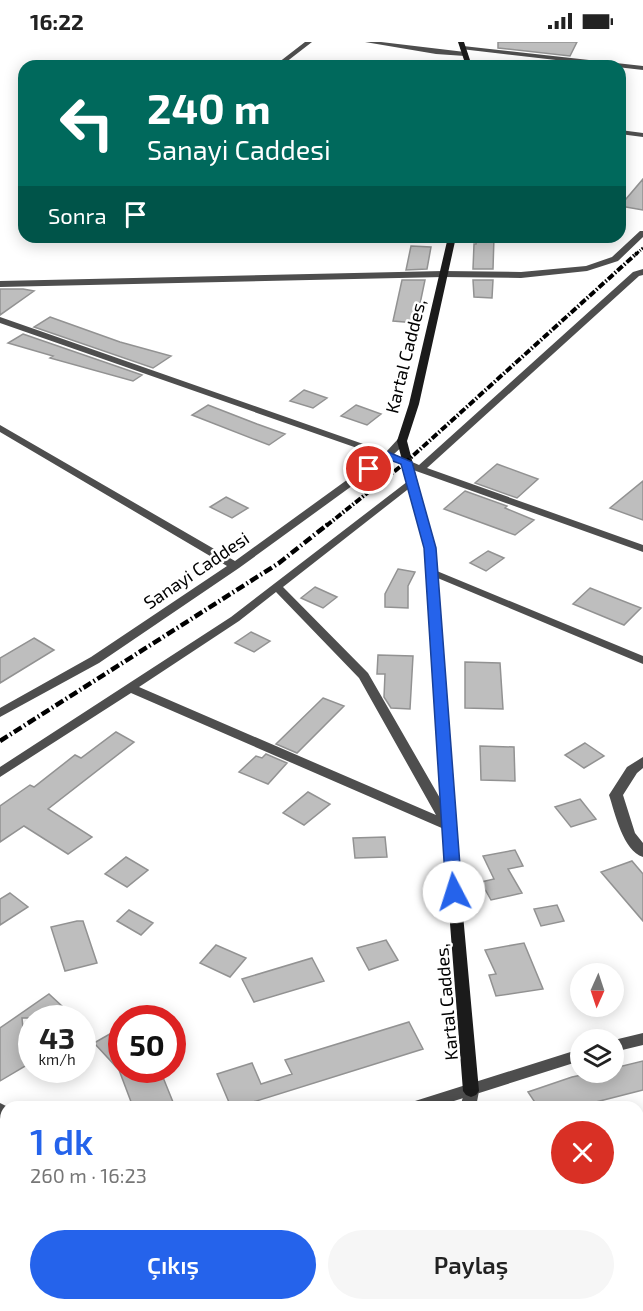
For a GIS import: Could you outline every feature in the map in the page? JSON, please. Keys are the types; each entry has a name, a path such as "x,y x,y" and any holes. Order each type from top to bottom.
{"main road":[{"name":"Kartal Caddes,","path":"451,243 414,404 402,441 430,548 449,826 471,1091"}],"street":[{"path":"285,60 309,42"},
{"path":"368,42 436,52 463,48 571,60"},
{"path":"626,66 643,68"},
{"path":"626,133 643,135"},
{"path":"0,284 521,274 587,268 615,259 643,233"},
{"path":"420,469 636,274 643,272"},
{"path":"0,320 388,455 420,469 643,549"},
{"path":"0,428 235,566"},
{"name":"Sanayi Caddesi","path":"0,713 95,660 235,566 388,455 402,441"},
{"path":"0,773 236,619 412,481"},
{"path":"432,572 643,660"},
{"path":"277,586 364,676 449,826"},
{"path":"131,688 449,826"},
{"path":"643,761 632,770 616,795 629,835 643,852"},
{"path":"624,1044 643,1039"},
{"path":"436,1101 570,1058"},
{"path":"469,1101 471,1091"}],"building":[{"path":"498,42 577,42 570,56 498,48"},
{"path":"643,179 643,210 626,207 626,199"},
{"path":"494,243 493,269 473,269 474,244"},
{"path":"411,246 431,247 427,269 406,270"},
{"path":"402,280 425,280 416,323 393,321"},
{"path":"473,280 493,280 492,298 474,297"},
{"path":"0,289 23,289 34,291 0,315"},
{"path":"50,317 120,342 171,356 153,368 34,327"},
{"path":"23,334 142,375 133,381 50,358 53,356 8,343"},
{"path":"304,390 327,398 313,408 290,401"},
{"path":"208,405 285,434 269,445 192,415"},
{"path":"356,405 381,414 367,425 341,416"},
{"path":"497,464 538,479 517,498 475,483"},
{"path":"643,481 643,520 610,508"},
{"path":"465,491 507,506 505,508 534,520 515,535 444,509"},
{"path":"226,497 248,508 232,518 210,507"},
{"path":"488,551 504,558 486,571 470,563"},
{"path":"398,569 415,572 408,586 408,608 385,607 385,594"},
{"path":"315,587 337,597 323,608 301,598"},
{"path":"590,588 641,608 624,625 573,604"},
{"path":"251,632 270,641 254,652 235,643"},
{"path":"34,638 54,650 0,683 0,658"},
{"path":"378,655 413,656 410,709 391,708 384,697 385,674 377,674"},
{"path":"465,662 500,663 503,709 465,708"},
{"path":"323,698 344,706 297,753 276,744"},
{"path":"116,732 134,742 48,809 92,837 68,854 24,826 0,842 0,806 30,785 34,787 75,755 81,758"},
{"path":"585,743 604,756 584,768 565,755"},
{"path":"480,746 514,747 515,781 481,780"},
{"path":"266,754 287,763 268,784 239,772 256,756 262,758"},
{"path":"308,792 330,804 304,825 283,813"},
{"path":"580,799 596,819 571,827 555,807"},
{"path":"385,837 387,857 355,858 353,838"},
{"path":"515,850 523,866 508,869 522,893 491,900 481,882 494,879 483,856"},
{"path":"126,857 148,870 127,887 105,874"},
{"path":"632,861 643,874 643,921 601,872"},
{"path":"10,893 28,907 0,925 0,899"},
{"path":"557,905 564,921 541,926 534,909"},
{"path":"129,910 153,923 141,935 117,921"},
{"path":"83,921 97,963 65,971 51,927"},
{"path":"386,940 398,960 369,970 357,948"},
{"path":"524,943 543,989 496,996 489,975 496,974 485,950"},
{"path":"216,945 246,958 230,977 200,963"},
{"path":"312,958 324,981 254,1002 242,979"},
{"path":"49,994 61,1005 33,1005"},
{"path":"18,1016 18,1070 0,1081 0,1028"},
{"path":"409,1022 423,1049 256,1101 228,1101 217,1074 252,1063 261,1084 292,1074 285,1060"},
{"path":"108,1035 108,1058 96,1045 96,1042"},
{"path":"643,1061 643,1090 600,1101 534,1101 528,1092 570,1078 570,1083 624,1083 624,1066"},
{"path":"124,1083 165,1083 173,1101 131,1101"}],"railway":[{"path":"635,255 643,248"},
{"path":"326,526 406,462 637,253"},
{"path":"0,741 279,563 328,524"}],"route":[{"path":"369,469 388,455 406,462 430,548 454,892"}]}
